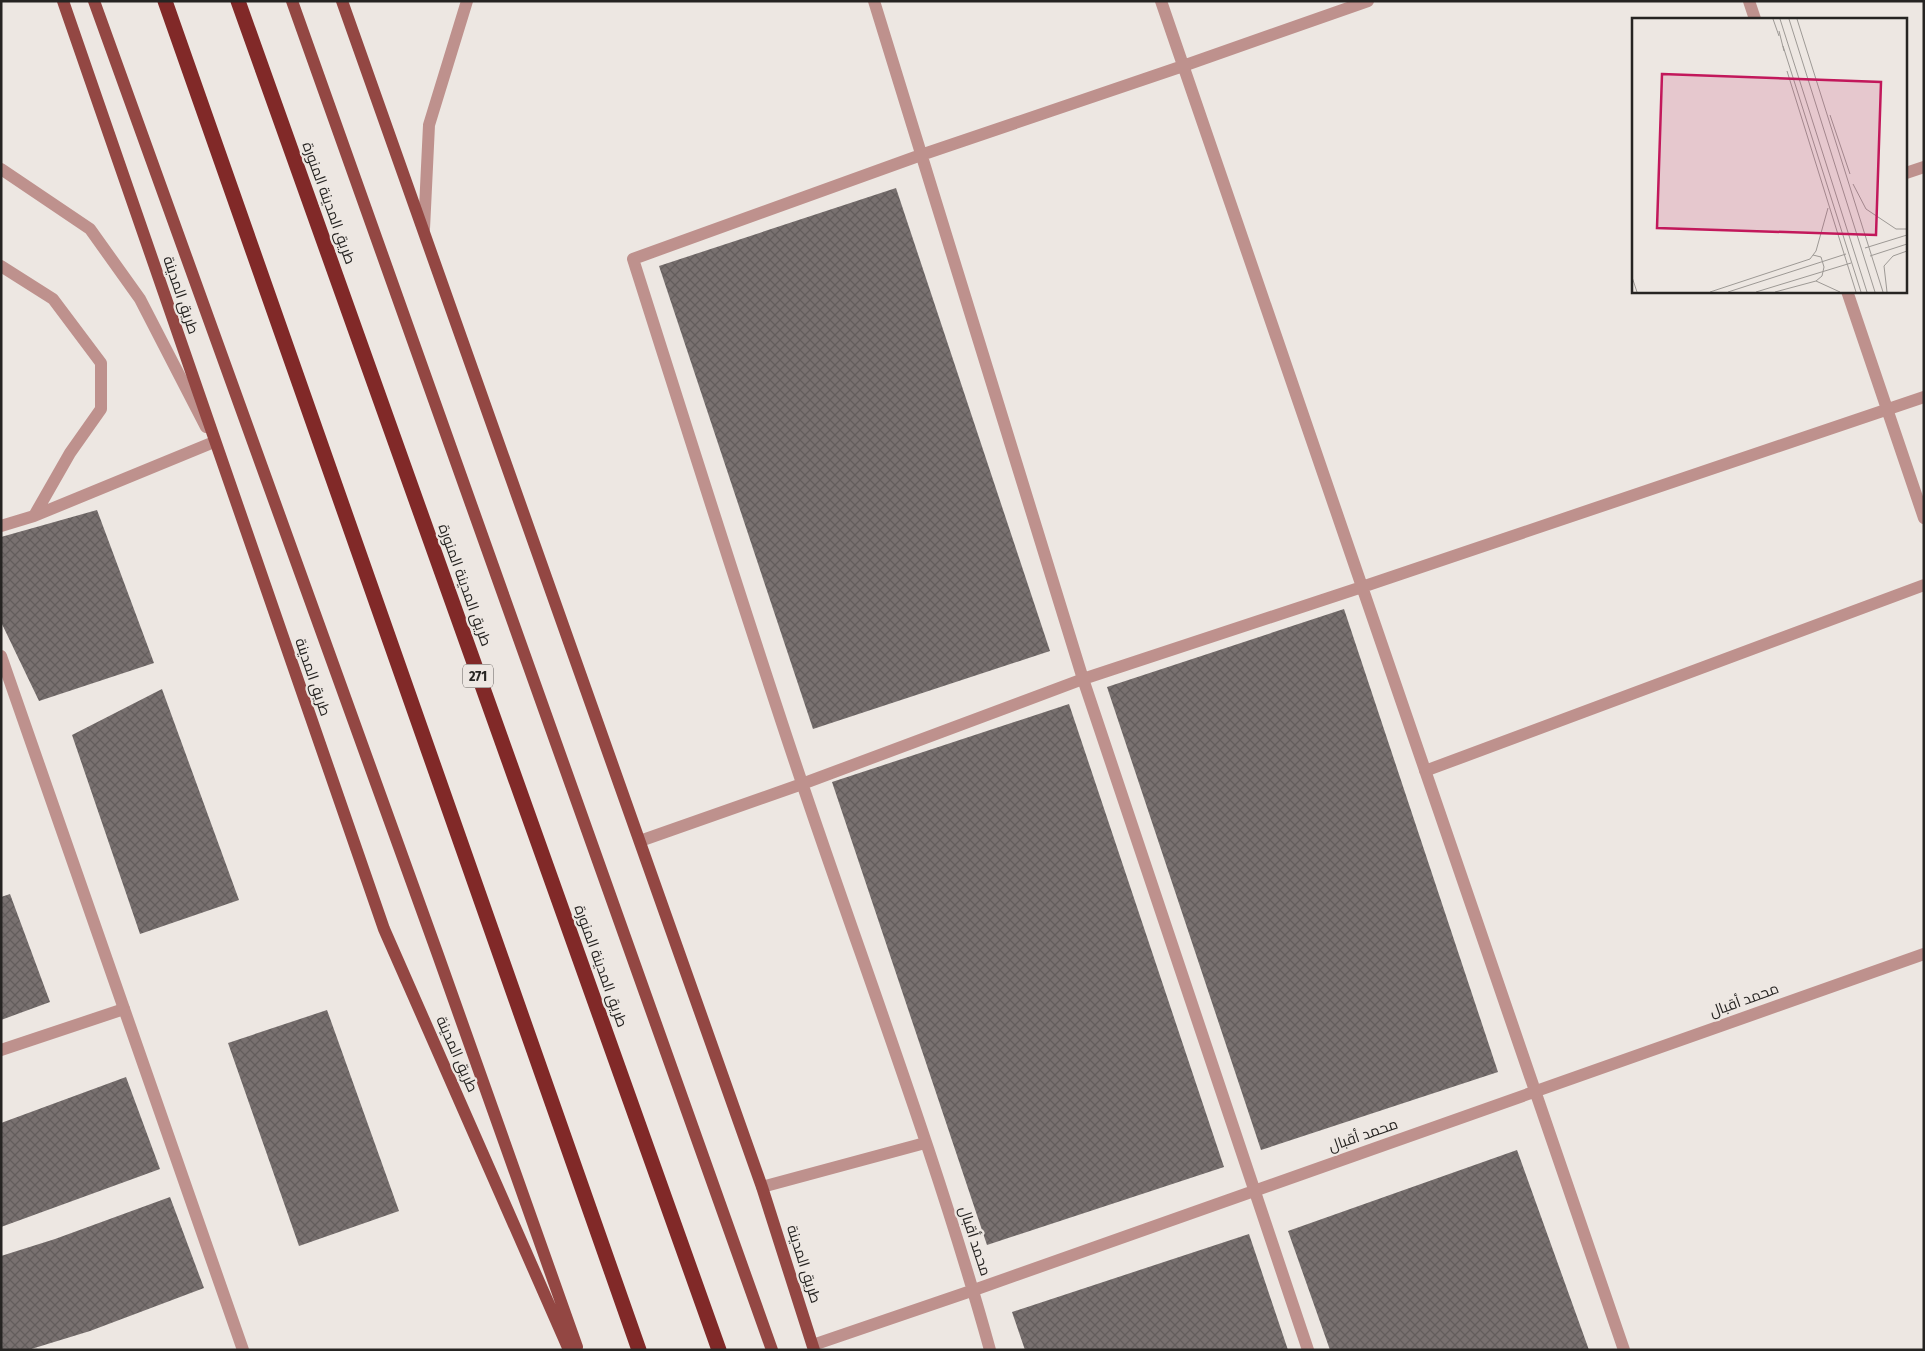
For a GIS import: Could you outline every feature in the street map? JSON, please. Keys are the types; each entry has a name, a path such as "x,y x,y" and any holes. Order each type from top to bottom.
{"highway":[{"path":"165,1 639,1350"},
{"name":"طريق المدينة المنورة","path":"238,1 719,1350"}],"main road":[{"name":"طريق المدينة","path":"63,1 384,929 569,1350"},
{"name":"طريق المدينة","path":"94,1 438,954 578,1350"},
{"path":"292,1 772,1350"},
{"name":"طريق المدينة","path":"342,1 762,1187 813,1347"}],"street":[{"path":"424,229 429,125 467,1"},
{"path":"874,1 1083,679 1308,1350"},
{"path":"1161,1 1624,1350"},
{"path":"920,154 1183,66 1368,1"},
{"path":"1749,1 1755,18"},
{"name":"محمد أقبال","path":"920,154 633,259 802,784 926,1143 974,1290 1924,954"},
{"path":"1908,172 1924,167"},
{"path":"1,169 90,228 140,299 214,442 34,516 1,526"},
{"path":"1,266 52,299 101,363 100,409 70,453 34,516"},
{"path":"1847,292 1924,518"},
{"path":"640,841 802,784 1083,679 1924,397"},
{"path":"1425,771 1924,585"},
{"path":"1,656 242,1350"},
{"path":"1,1050 124,1010"},
{"path":"762,1187 926,1143"},
{"path":"813,1347 974,1290 990,1350"}],"building":[{"path":"896,188 1050,651 813,729 659,266"},
{"path":"97,510 154,663 39,701 1,622 1,537"},
{"path":"1344,609 1498,1072 1261,1150 1107,687"},
{"path":"162,689 239,900 140,934 72,735"},
{"path":"1069,704 1224,1167 987,1245 832,782"},
{"path":"10,894 50,1002 1,1020 1,897"},
{"path":"327,1010 399,1211 299,1246 228,1043"},
{"path":"126,1077 160,1169 1,1227 1,1123"},
{"path":"1517,1150 1589,1350 1330,1350 1288,1231"},
{"path":"170,1197 204,1288 90,1331 28,1350 1,1350 1,1256 55,1239"},
{"path":"1249,1234 1288,1350 1025,1350 1012,1312"}]}
